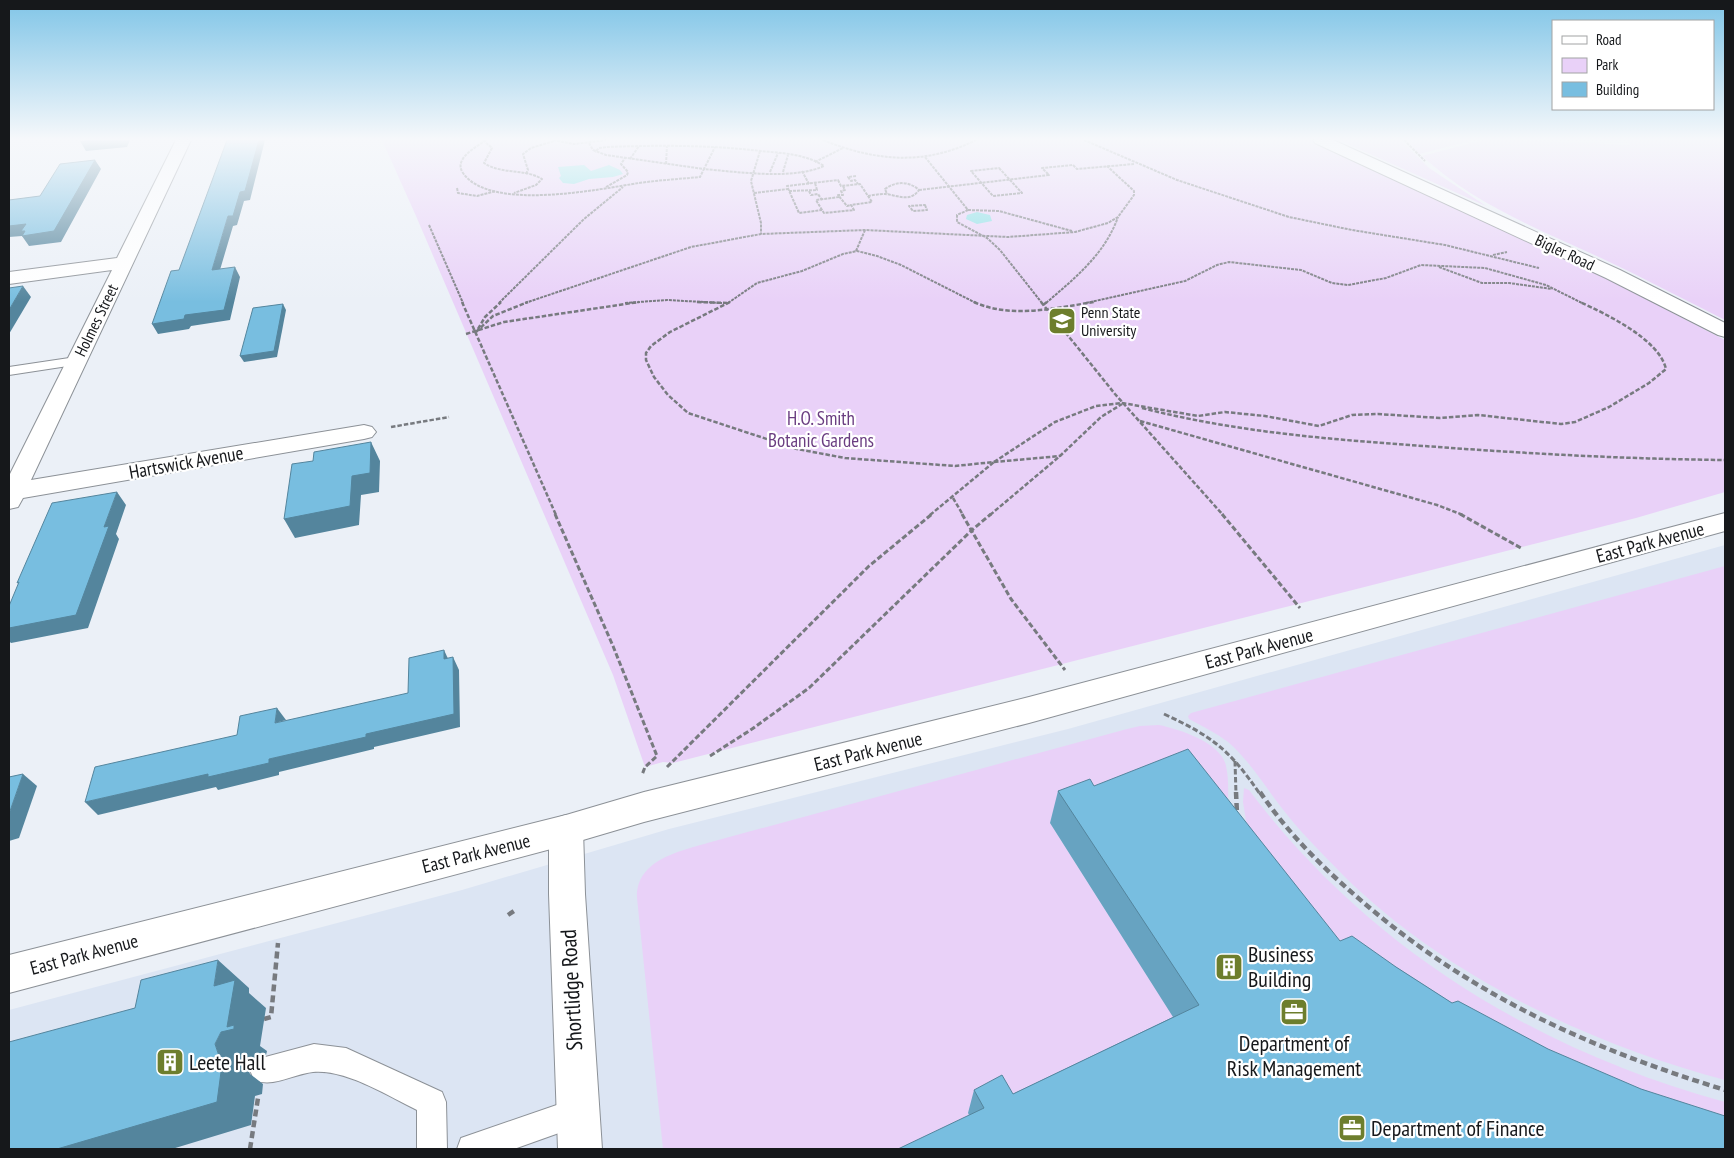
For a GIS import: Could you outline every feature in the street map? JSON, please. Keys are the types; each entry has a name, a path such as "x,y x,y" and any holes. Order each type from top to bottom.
{"street":[{"name":"Holmes Street","path":"10,494 158,194"},
{"name":"Bigler Road","path":"1438,194 1613,274 1725,331"},
{"path":"9,278 124,263"},
{"name":"Hartswick Avenue","path":"10,494 364,432"},
{"name":"East Park Avenue","path":"9,974 566,830 644,807 1029,710 1725,522"},
{"name":"Shortlidge Road","path":"566,830 567,904 579,1131"}],"lane":[{"path":"9,371 76,361"},
{"path":"261,1083 314,1058 346,1062 432,1102 432,1149"},
{"path":"472,1149 579,1131"}],"path":[{"path":"462,194 482,196 487,194"},
{"path":"514,194 565,194"},
{"path":"476,332 485,317 584,219 613,194"},
{"path":"754,194 761,223 761,234"},
{"path":"790,194 799,213 822,210"},
{"path":"818,194 822,200"},
{"path":"843,194 838,195 839,197 816,200 824,213 854,210 851,205"},
{"path":"839,197 847,206 872,202 868,196 886,194"},
{"path":"886,194 893,197 908,198 916,194"},
{"path":"954,194 968,210"},
{"path":"990,194 992,196 1012,194"},
{"path":"1043,305 1082,271 1108,240 1115,228 1118,217 1134,194"},
{"path":"1217,194 1289,217 1352,230 1445,245 1541,269"},
{"path":"908,198 916,206"},
{"path":"925,205 927,210 913,211 910,206 916,206 925,205"},
{"path":"1075,232 998,211 968,210 957,215 957,222 980,235 1000,250 1122,403 1198,484 1300,609"},
{"path":"476,332 493,316 608,274 691,247 761,234 864,230 1008,237 1075,232 1098,227 1118,217"},
{"path":"429,225 613,646 657,756 645,767 640,778"},
{"path":"856,251 864,230"},
{"path":"663,771 869,566 993,463 1031,437 1066,417 1096,406 1122,403 1198,416 1225,412 1265,416 1319,426 1352,415 1378,414 1440,418 1478,414 1561,424 1576,422 1609,407 1649,383 1666,369 1664,360 1644,338 1593,308 1555,290 1532,280 1500,271 1436,266 1412,267 1386,278 1348,286 1332,283 1300,270 1229,262 1220,263 1196,278 1177,284 1082,305 1017,311 990,309 970,301 944,285 916,272 876,256 856,251 824,261 799,273 757,283 744,289 728,303 663,335 646,353 647,362 660,385 675,403 688,413 797,449 845,458 893,463 955,466 993,463 1060,456"},
{"path":"1436,266 1482,283 1509,284 1555,290"},
{"path":"466,334 504,322 630,302 668,300 728,303"},
{"path":"702,761 767,719 809,688 972,530 1060,456 1101,417 1122,403"},
{"path":"1129,404 1211,425 1276,435 1529,454 1673,460 1725,460"},
{"path":"364,432 449,416"},
{"path":"1139,421 1437,505 1470,518 1522,549"},
{"path":"953,498 1011,598 1065,670"},
{"path":"1164,714 1206,735 1235,759 1271,808 1303,845 1346,888 1391,928 1448,968 1508,1004 1561,1031 1618,1056 1725,1090"},
{"path":"1235,759 1238,816"},
{"path":"508,915 517,909"},
{"path":"264,1019 270,1017 278,943"},
{"path":"250,1149 261,1083"}],"shaded area":[{"path":"1725,545 1725,1149 9,1149 9,1010 462,890 669,829 1068,729"}],"green space":[{"name":"H.O. Smith Botanic Gardens","path":"406,194 1427,194 1560,255 1725,340 1725,492 1636,518 673,763 663,762 645,767 613,675"},
{"path":"1459,194 1468,194 1486,206"},
{"path":"1472,194 1725,194 1725,320 1615,265 1506,214"},
{"path":"1725,566 1725,1080 1622,1047 1571,1026 1520,1001 1472,974 1425,944 1382,910 1342,874 1310,841 1236,749 1219,736 1189,719 1188,716 1191,713"},
{"path":"1159,725 1198,738 1217,750 1226,766 1228,805 1050,823 1183,1032 941,1149 663,1149 637,898 639,885 644,874 652,866 674,853 711,842 1127,729"},
{"path":"1244,788 1249,790 1296,846 1347,898 1402,944 1461,986 1523,1022 1588,1054 1655,1080 1725,1102 1725,1138 1337,952 1247,827 1243,802"}],"water":[{"path":"977,212 990,215 992,221 977,224 966,219 967,215"}],"building":[{"path":"41,194 75,194 54,231 22,236 25,231 21,231 26,224 9,226 9,200 40,196"},
{"path":"207,194 239,194 233,216 228,216 212,270 235,267 224,310 185,315 184,319 152,324 171,271 179,270"},
{"path":"23,286 9,310 9,288"},
{"path":"283,304 274,351 240,356 253,308"},
{"path":"371,442 370,473 352,476 350,506 284,519 292,464 313,461 314,452"},
{"path":"117,492 104,527 109,526 76,615 9,628 9,606 52,503"},
{"path":"444,650 444,659 453,657 454,714 366,734 366,737 269,759 269,763 208,777 208,774 85,802 95,767 237,735 240,716 277,708 275,723 408,693 409,658"},
{"name":"Business Building","path":"1188,749 1340,941 1352,936 1452,1003 1458,1001 1548,1049 1641,1089 1725,1116 1725,1149 898,1149 984,1108 974,1090 1002,1075 1013,1094 1199,1005 1058,791 1090,779 1094,786"},
{"path":"23,774 9,814 9,777"},
{"name":"Leete Hall","path":"218,960 214,986 235,980 227,1027 234,1025 234,1029 221,1032 215,1044 219,1056 230,1059 228,1070 221,1072 217,1102 57,1149 9,1149 9,1042 135,1008 141,980"}],"place":[{"name":"Penn State University","path":"1062,321"},
{"name":"Business Building","path":"1229,967"},
{"name":"Department of Risk Management","path":"1294,1012"},
{"name":"Leete Hall","path":"170,1062"},
{"name":"Department of Finance","path":"1352,1128"}]}
